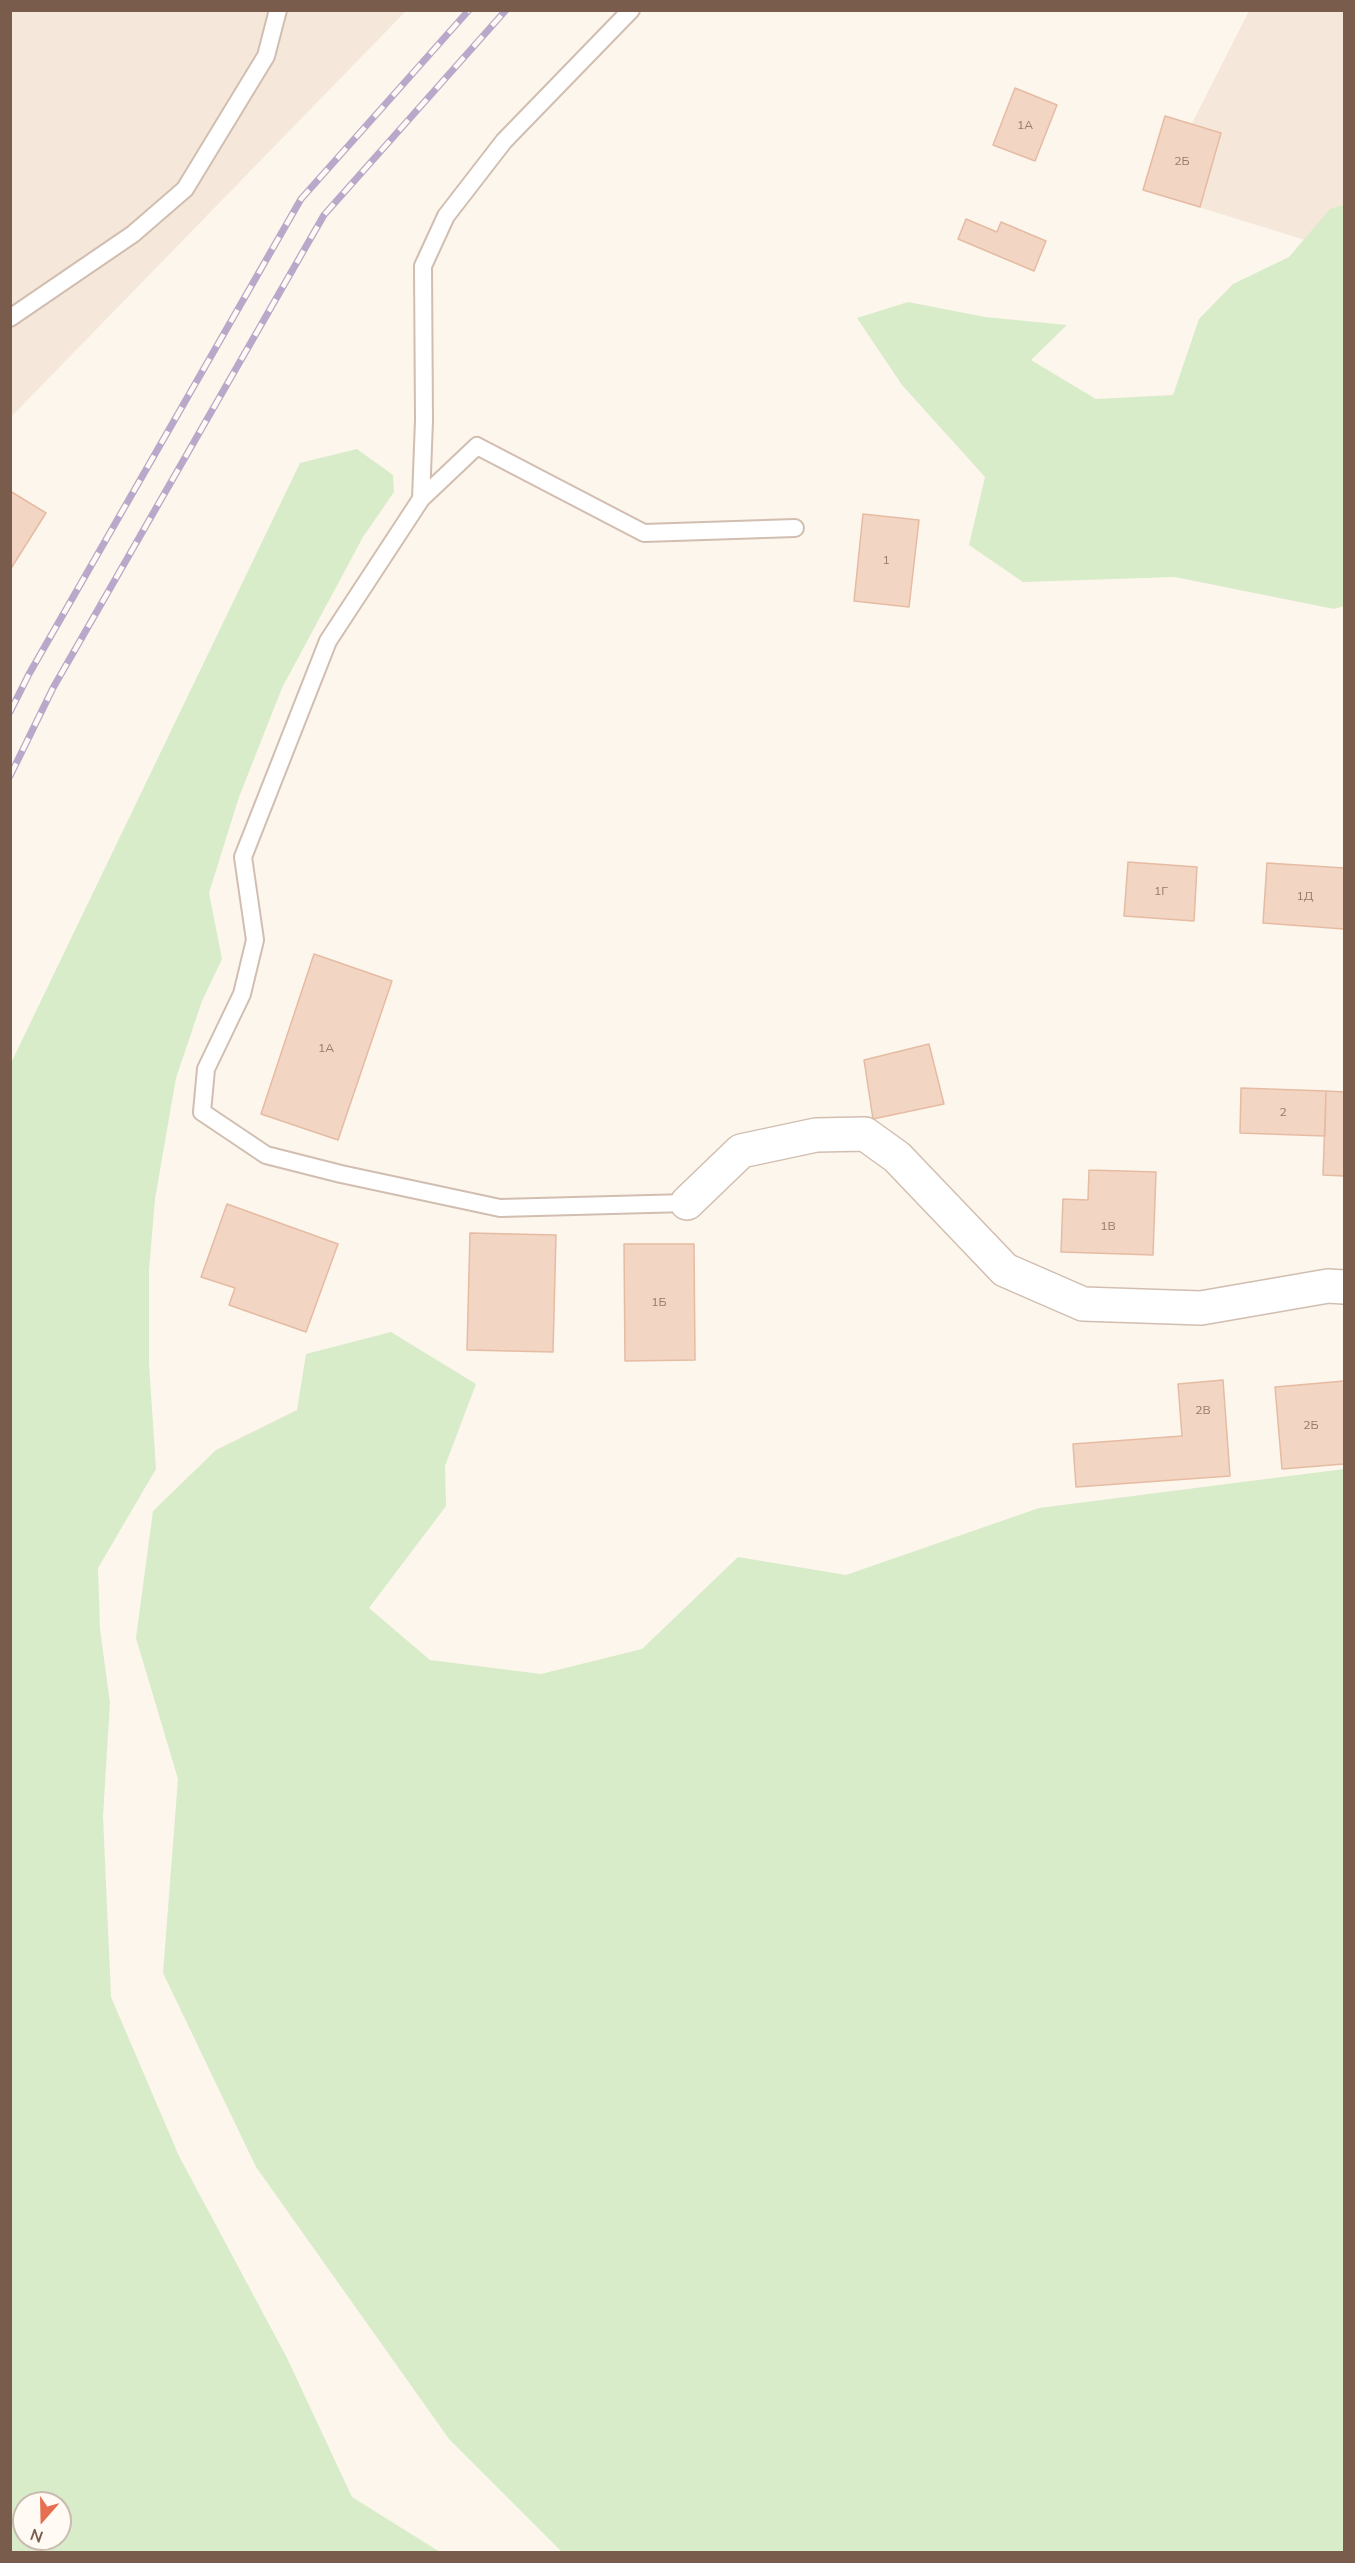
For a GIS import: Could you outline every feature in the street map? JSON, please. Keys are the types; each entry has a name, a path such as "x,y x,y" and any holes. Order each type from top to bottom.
{"street":[{"path":"687,1203 741,1151 816,1135 865,1134 897,1157 1005,1270 1083,1304 1202,1308 1328,1286 1344,1287"}],"lane":[{"path":"10,318 133,234 185,189 267,56 278,10"},
{"path":"421,499 424,420 423,266 446,216 504,141 631,10"},
{"path":"687,1203 500,1208 341,1174 266,1155 202,1112 206,1069 242,994 255,940 243,857 328,641 421,499 477,446 644,533 795,528"}],"shaded area":[{"path":"11,11 406,11 11,417"},
{"path":"1249,11 1344,11 1344,252 1156,194"}],"green space":[{"path":"1344,205 1344,606 1334,609 1175,577 1023,582 969,545 985,477 902,385 857,318 908,302 985,317 1067,325 1031,360 1096,399 1173,395 1199,319 1233,284 1289,257 1330,209"},
{"path":"357,449 393,475 394,492 363,537 282,688 239,797 209,893 222,959 202,1001 176,1078 155,1199 149,1270 149,1363 156,1469 98,1568 100,1629 110,1703 103,1816 111,1997 179,2156 287,2358 352,2497 440,2552 11,2552 11,1063 300,463"},
{"path":"391,1332 476,1384 445,1466 446,1506 369,1608 430,1660 541,1674 642,1649 738,1557 846,1575 1039,1508 1344,1469 1344,2552 562,2552 449,2439 256,2167 163,1973 178,1779 136,1638 153,1511 216,1450 297,1410 306,1354"}],"building":[{"path":"1015,88 1057,105 1035,161 993,145"},
{"path":"1165,116 1221,133 1200,207 1143,190"},
{"path":"966,219 997,232 1001,222 1046,241 1034,271 958,239"},
{"path":"10,491 46,513 10,570"},
{"path":"863,514 919,520 909,607 854,601"},
{"path":"1128,862 1197,867 1194,921 1124,916"},
{"path":"1267,863 1344,868 1344,929 1263,923"},
{"path":"314,954 392,981 338,1140 261,1114"},
{"path":"929,1044 944,1104 873,1119 864,1060"},
{"path":"1241,1088 1326,1091 1325,1136 1240,1133"},
{"path":"1326,1091 1344,1092 1344,1176 1323,1175"},
{"path":"1089,1170 1156,1172 1153,1255 1061,1252 1063,1199 1088,1200"},
{"path":"227,1204 338,1244 306,1332 229,1305 235,1288 201,1277"},
{"path":"470,1233 556,1235 553,1352 467,1350"},
{"path":"624,1244 694,1244 695,1360 625,1361"},
{"path":"1223,1380 1230,1476 1076,1487 1073,1444 1182,1436 1178,1384"},
{"path":"1344,1381 1344,1464 1282,1469 1275,1387"}],"railway":[{"path":"10,712 29,674 301,199 469,10"},
{"path":"10,776 53,688 324,215 506,10"}]}
